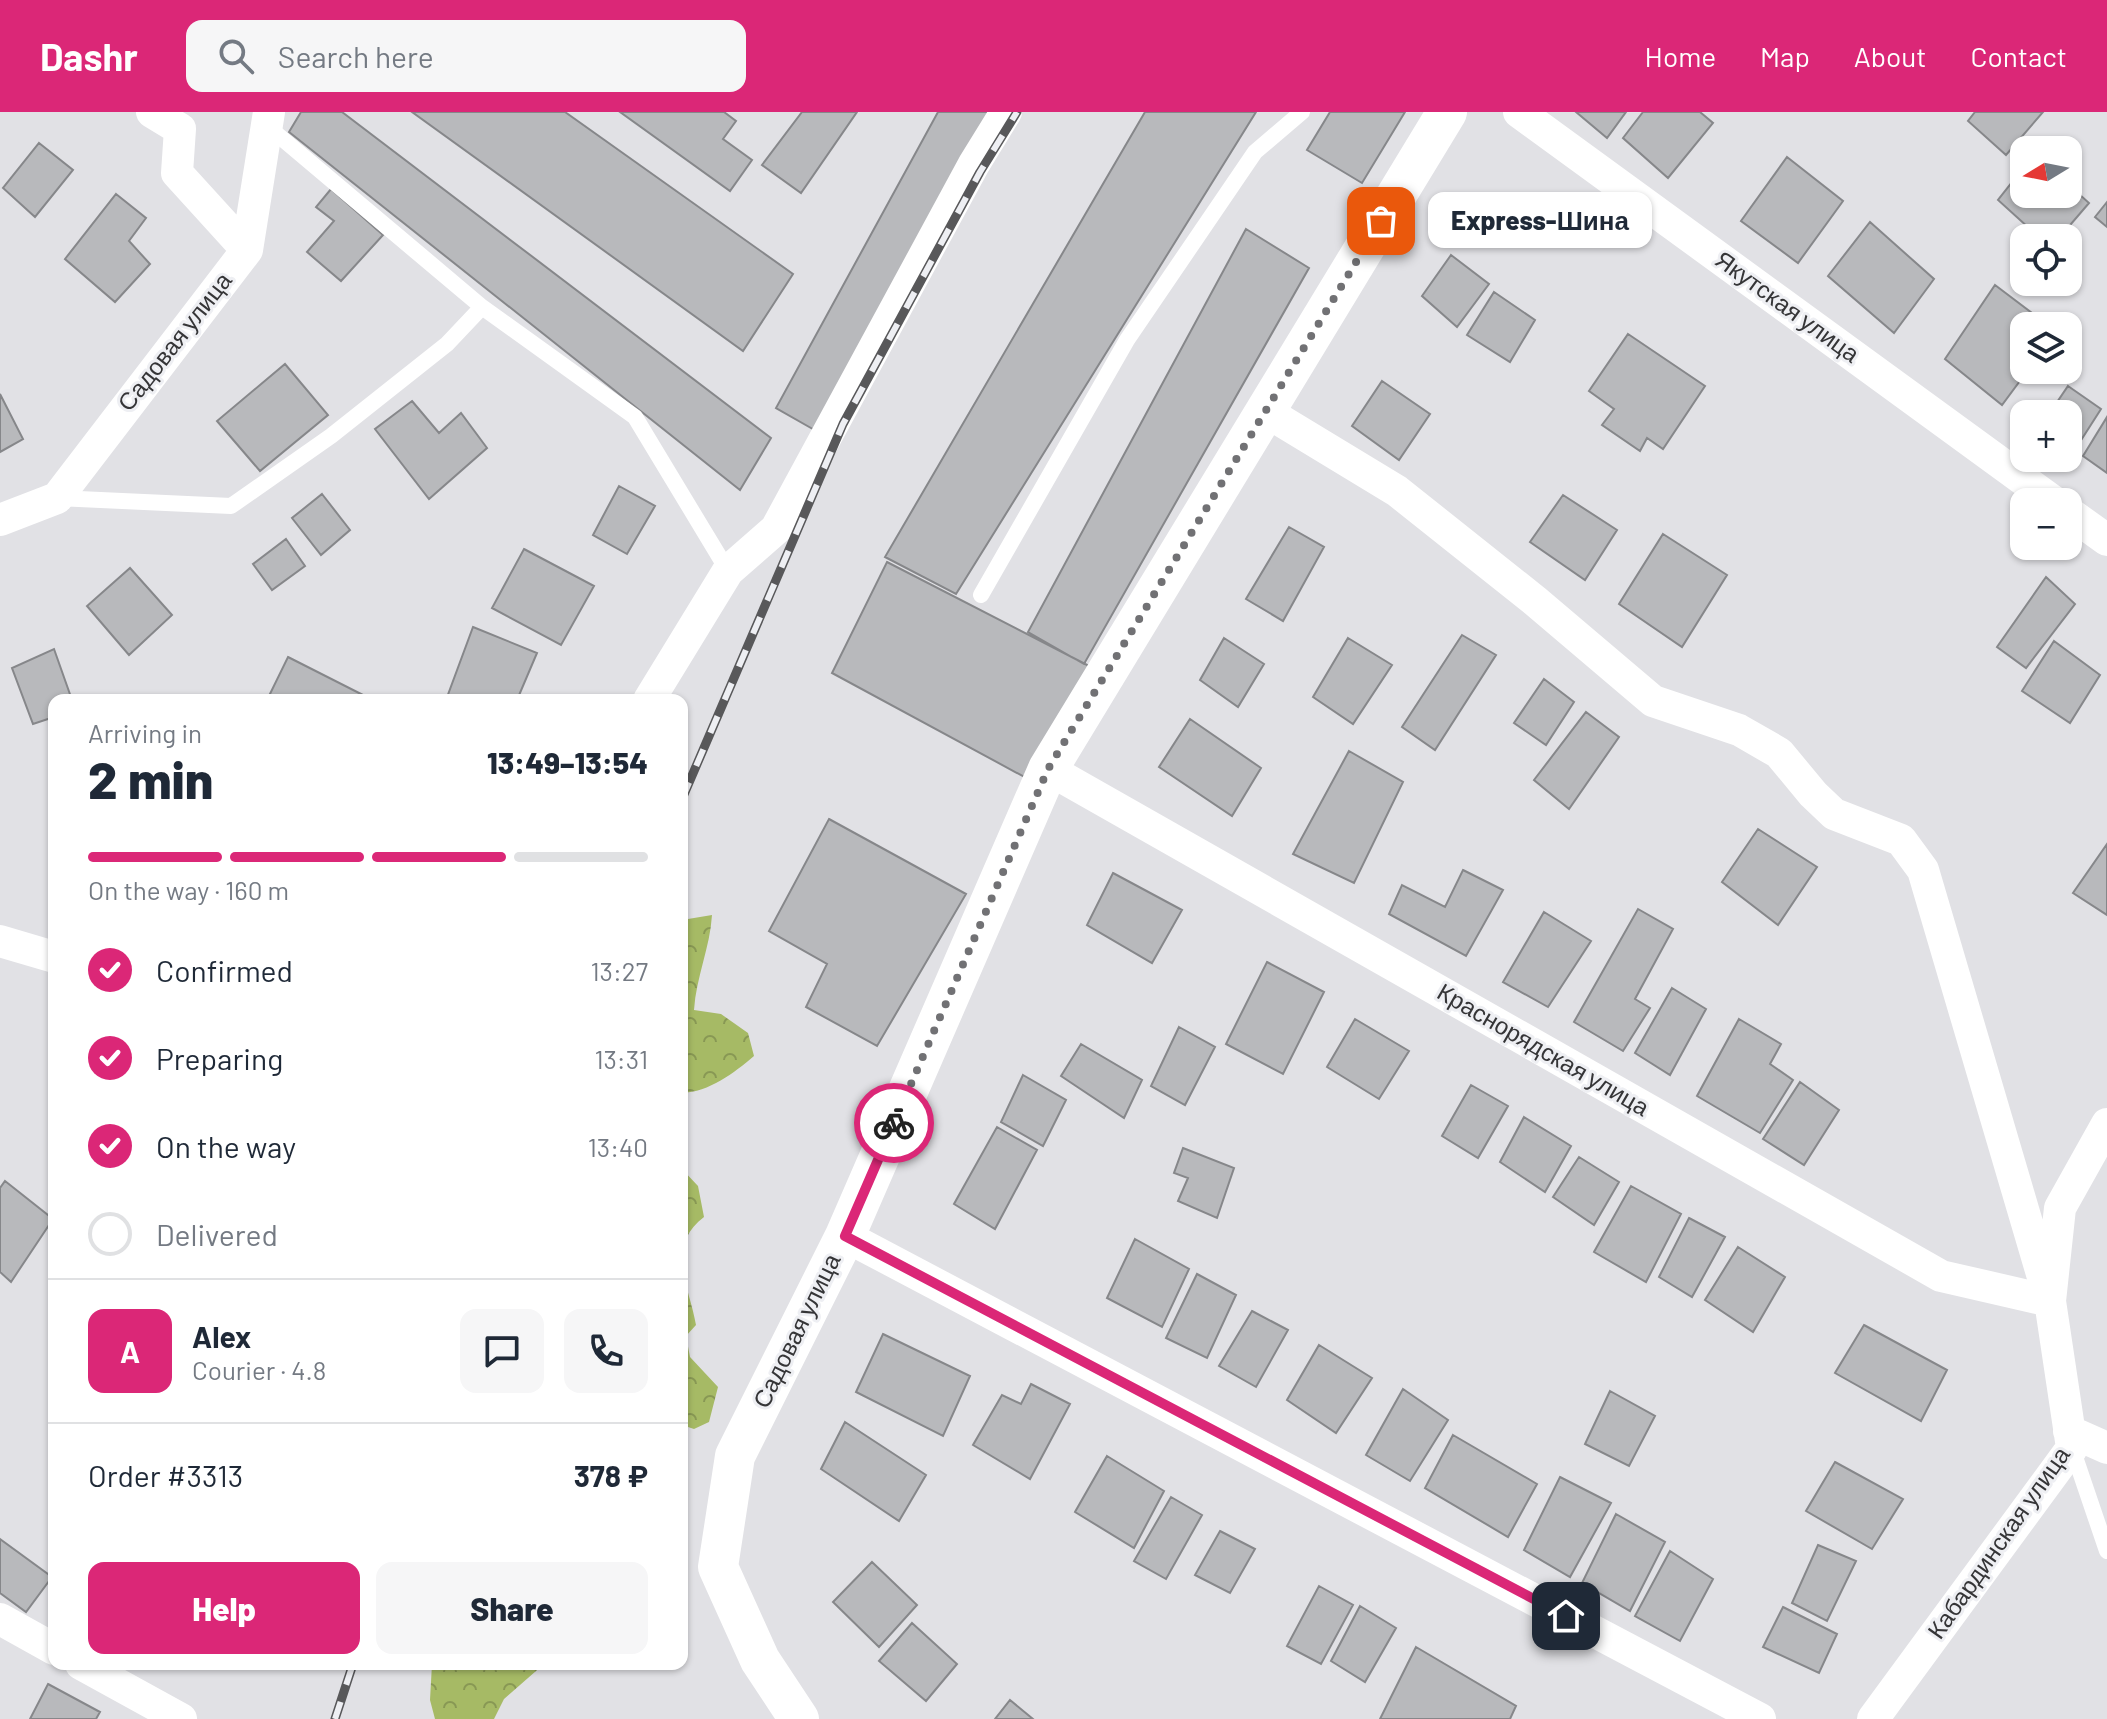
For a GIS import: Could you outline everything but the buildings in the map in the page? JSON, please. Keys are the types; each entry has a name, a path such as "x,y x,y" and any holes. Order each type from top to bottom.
{"street":[{"path":"152,112 180,129 177,173 247,250"},
{"path":"653,694 728,571 776,529 966,178 1006,112"},
{"name":"Садовая улица","path":"799,1719 760,1660 718,1567 735,1456 845,1236 1048,769 1447,112"},
{"name":"Якутская улица","path":"1519,112 2035,488"},
{"name":"Садовая улица","path":"57,498 247,250 268,118"},
{"path":"1265,411 1397,491 1534,600 1653,701 1739,730 1779,753 1834,814 1901,840 1923,870 2050,1301"},
{"path":"0,520 57,498"},
{"path":"2082,522 2107,540"},
{"name":"Краснорядская улица","path":"1048,769 1941,1276 2050,1301"},
{"path":"0,941 48,955"},
{"name":"Кабардинская улица","path":"1873,1719 2071,1440 2050,1301 2060,1208 2107,1124"},
{"path":"845,1236 1760,1719"},
{"path":"2071,1440 2107,1448"},
{"path":"0,1619 48,1646"},
{"path":"92,1670 181,1719"}],"lane":[{"path":"981,595 1127,340 1255,152 1302,112"},
{"path":"268,118 482,307 635,417 728,571"},
{"path":"57,498 231,506 331,436 447,344 482,307"},
{"path":"2071,1440 2107,1551"}],"green space":[{"path":"712,915 694,1010 721,1014 748,1033 754,1056 730,1075 688,1092 688,919"},
{"path":"688,1175 698,1186 704,1217 688,1236"},
{"path":"688,1293 696,1325 688,1334"},
{"path":"688,1346 690,1357 718,1387 709,1422 694,1429 688,1427"},
{"path":"432,1670 537,1670 504,1699 494,1719 435,1719 430,1700"}],"railway":[{"path":"688,785 843,424 980,172 1017,112"},
{"path":"335,1719 351,1670"}],"way so far":[{"path":"894,1123 1048,769 1381,221"}],"place":[{"name":"Express-Шина","path":"1381,221"}],"route":[{"path":"894,1123 845,1236 1566,1616"}]}
